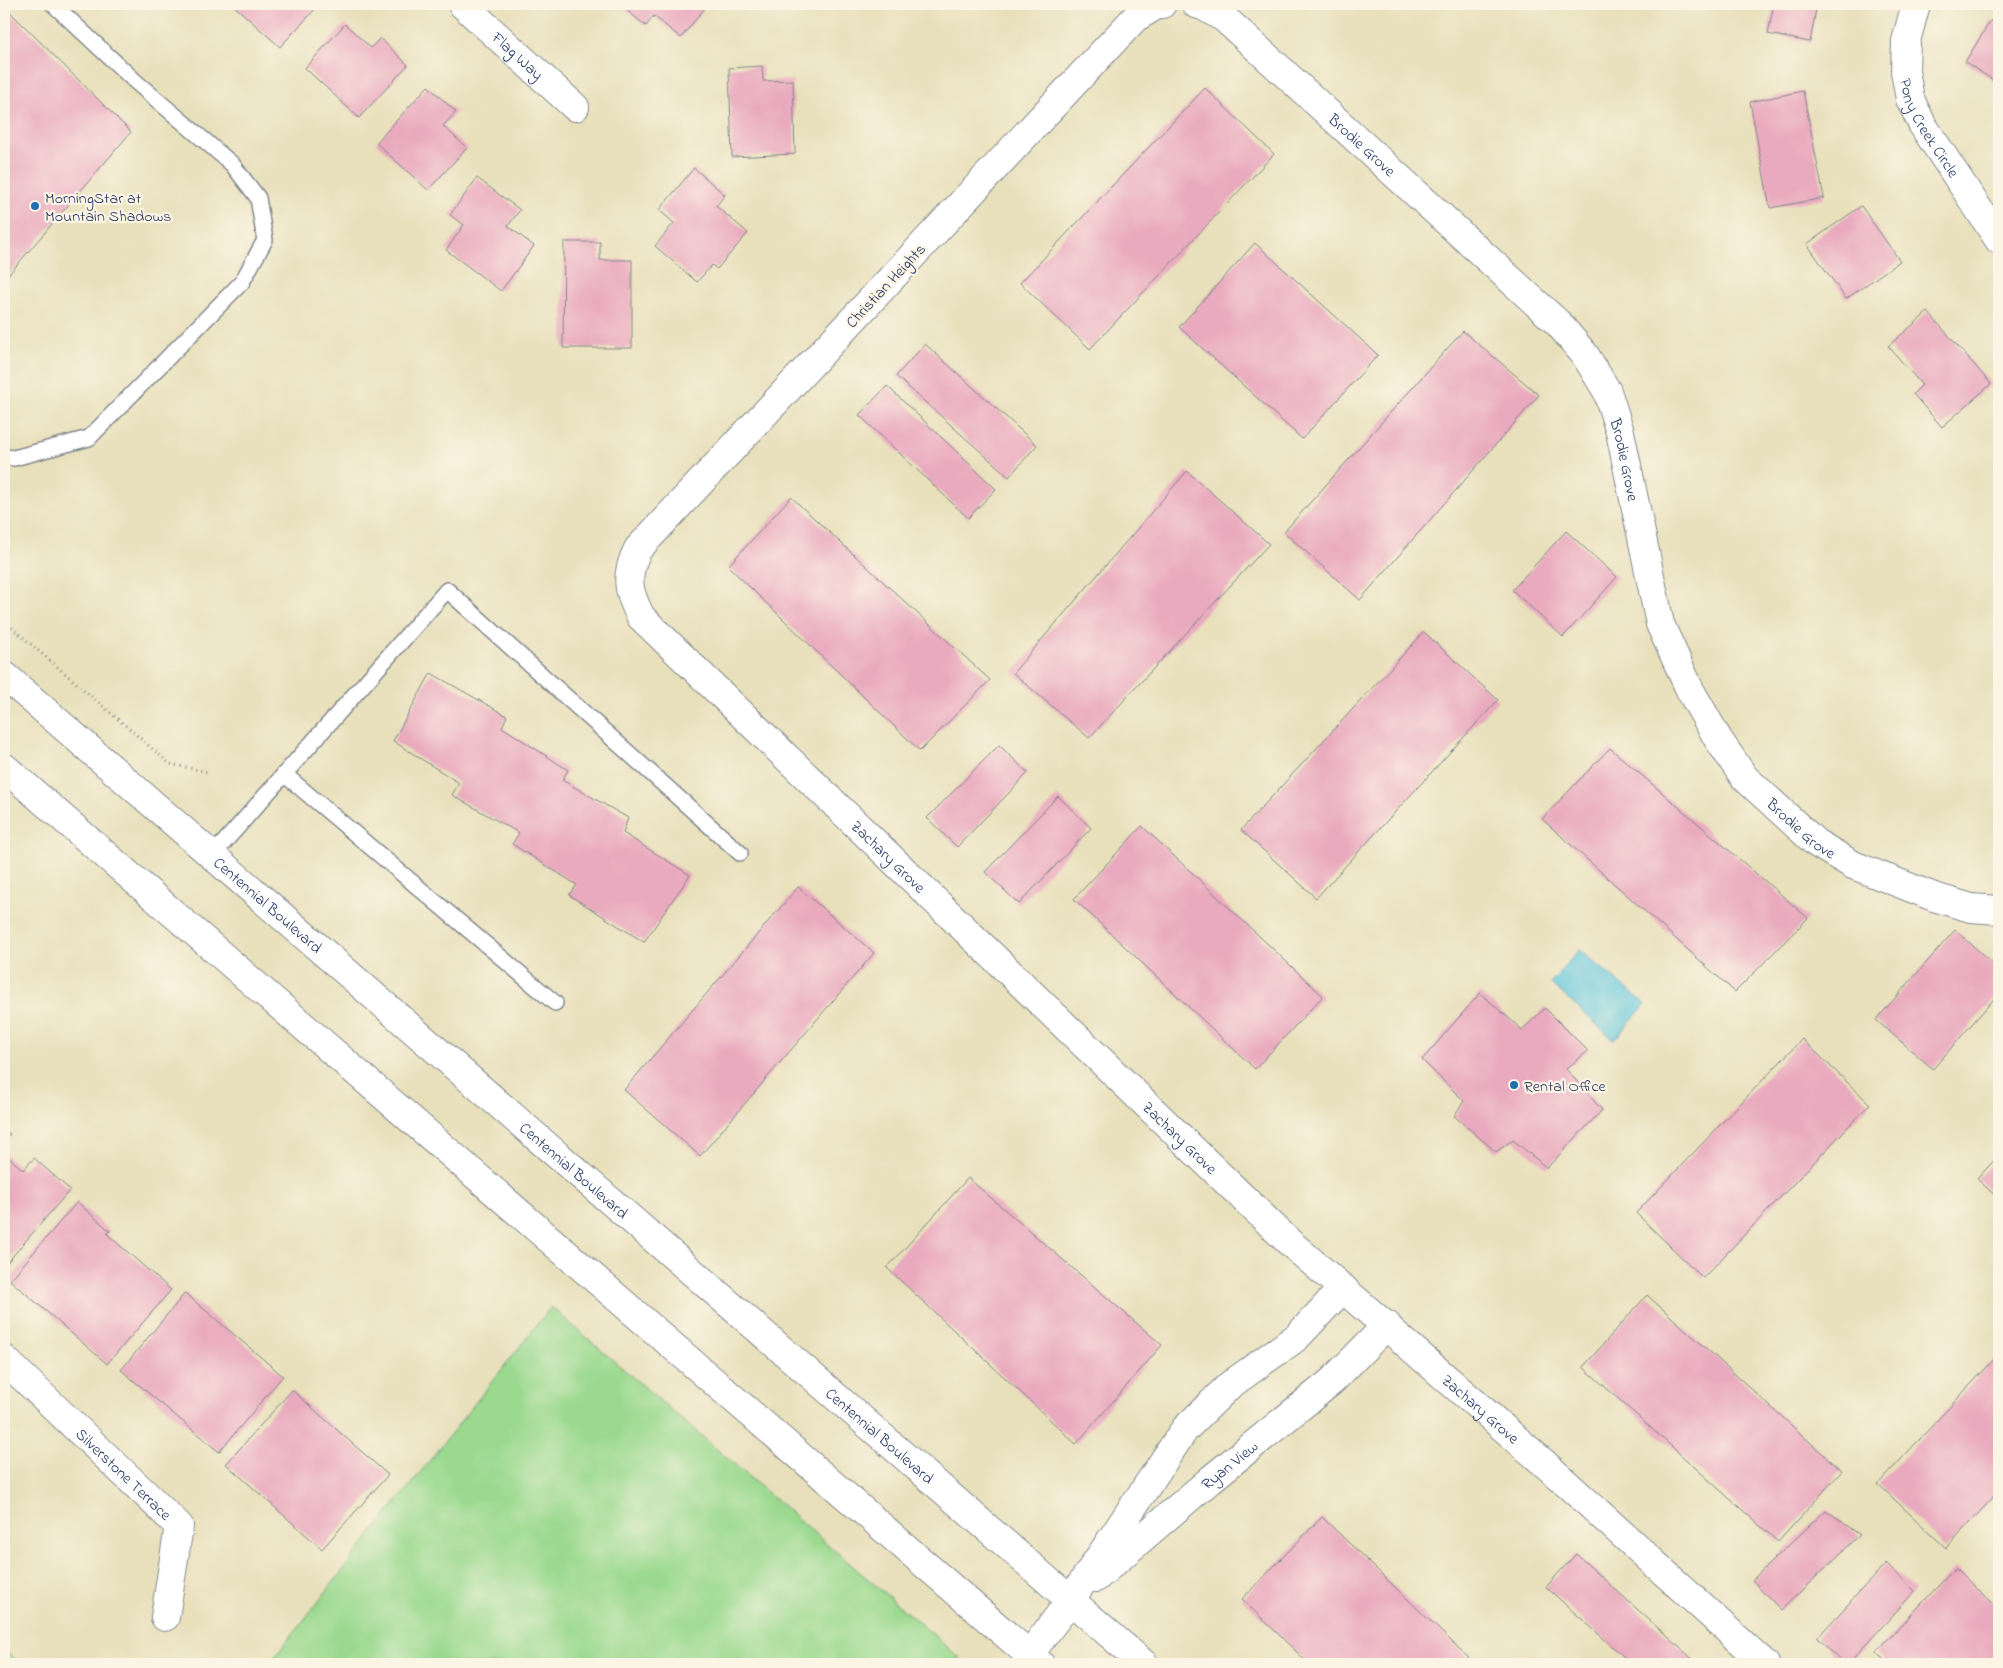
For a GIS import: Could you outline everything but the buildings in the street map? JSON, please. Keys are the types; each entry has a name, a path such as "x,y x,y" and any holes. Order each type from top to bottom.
{"street":[{"name":"Flag Way","path":"462,4 575,107"},
{"name":"Christian Heights","path":"628,582 630,565 644,542 1135,18 1162,4"},
{"name":"Brodie Grove","path":"1196,4 1204,6 1224,18 1558,323 1585,355 1607,390 1620,432 1660,624 1690,690 1718,739 1744,777 1816,843 1853,865 1934,897 1971,908 1999,910"},
{"name":"Pony Creek Circle","path":"1916,4 1906,41 1905,71 1910,99 1922,124 1999,240"},
{"name":"Zachary Grove","path":"628,582 632,600 641,617 1288,1241 1545,1464 1765,1664"},
{"name":"Centennial Boulevard","path":"4,675 1144,1664"},
{"path":"4,767 1029,1661"},
{"name":"Ryan View","path":"1029,1661 1185,1429 1230,1385 1297,1337 1343,1288"},
{"name":"Ryan View","path":"1070,1601 1210,1480 1332,1381 1387,1325"},
{"name":"Silverstone Terrace","path":"4,1359 179,1526 165,1617"}],"lane":[{"path":"4,456 14,458 89,438 242,282 264,240 258,198 232,164 136,82 53,4"},
{"path":"212,856 447,590 740,853"},
{"path":"284,774 556,1003"}],"path":[{"path":"4,621 170,764 208,772"}],"green space":[{"path":"551,1307 960,1658 952,1664 269,1664"},
{"path":"4,1651 21,1664 4,1664"}],"water":[{"path":"1579,950 1646,1004 1614,1040 1550,983"}],"place":[{"name":"MorningStar at Mountain Shadows","path":"35,206"},
{"name":"Rental Office","path":"1514,1085"}]}
